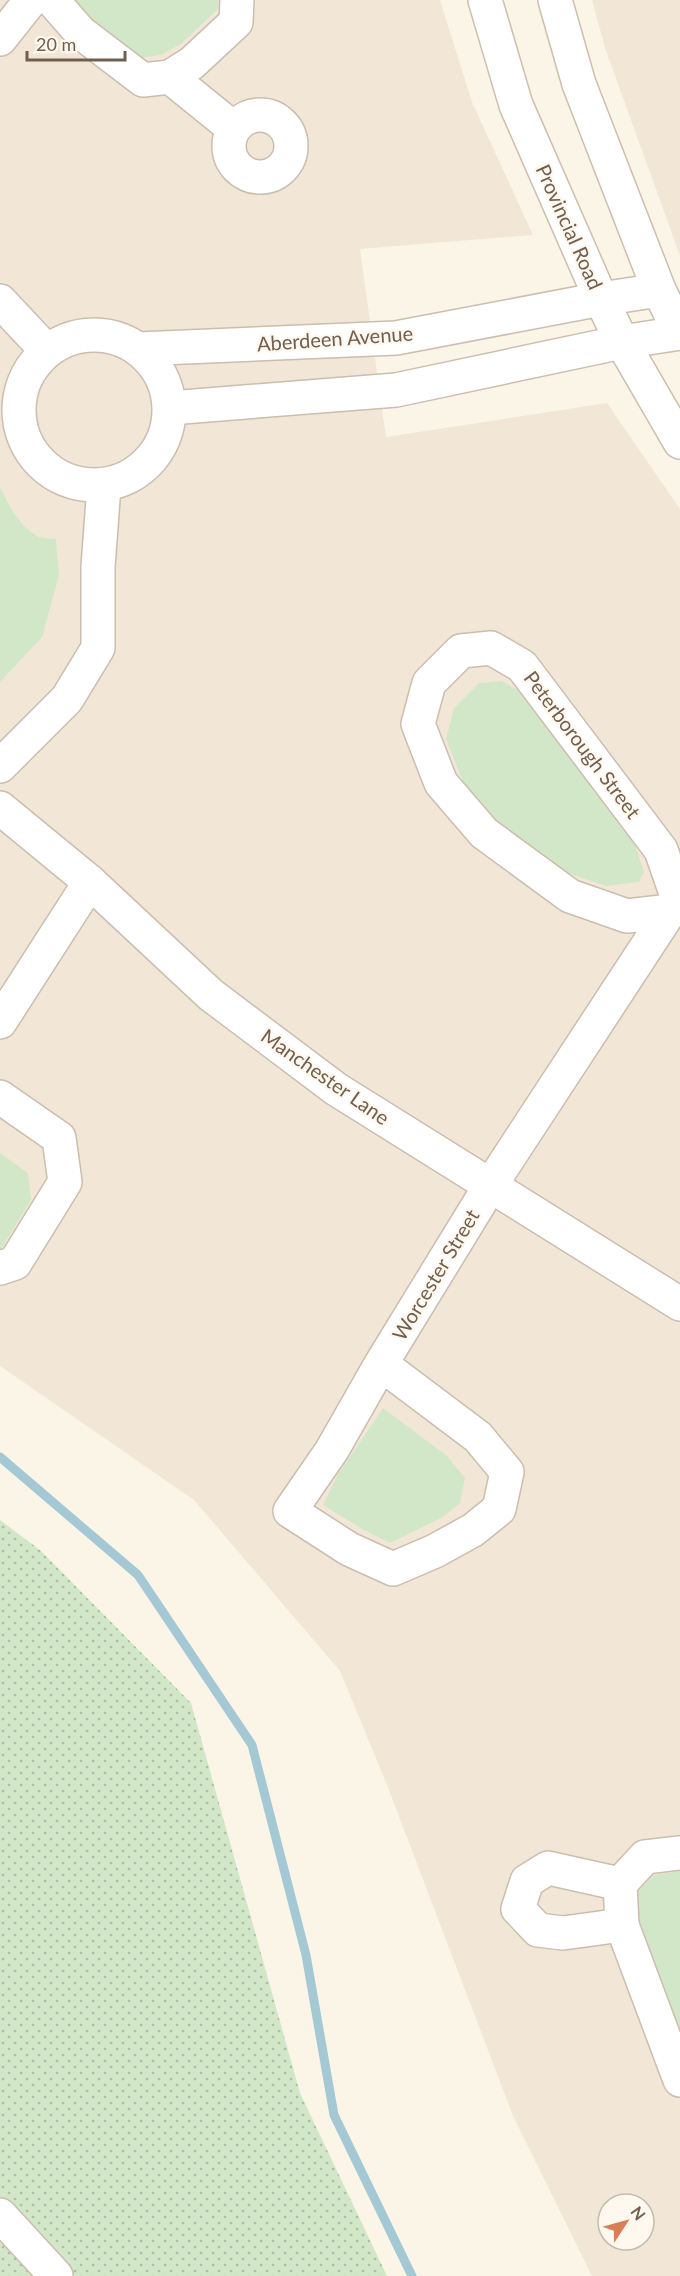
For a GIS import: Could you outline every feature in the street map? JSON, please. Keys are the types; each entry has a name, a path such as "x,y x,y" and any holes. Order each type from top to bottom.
{"street":[{"path":"0,39 31,0"},
{"path":"52,0 80,32 143,80 170,77 192,63 236,22 237,0"},
{"name":"Provincial Road","path":"485,0 516,105 601,299 622,342 680,442"},
{"path":"170,408 396,390 622,342 680,333 659,290 579,84 555,0"},
{"path":"170,77 232,129"},
{"name":"Aberdeen Avenue","path":"138,349 396,338 659,290"},
{"path":"0,301 47,351"},
{"path":"82,335 111,337 138,349 151,360 161,375 170,408 168,427 162,444 152,460 138,472 122,481 104,486 84,485 66,480 49,470 35,457 25,440 20,421 19,401 24,382 33,365 47,351 64,341 82,335"},
{"path":"0,766 67,699 98,648 98,567 104,486"},
{"name":"Peterborough Street","path":"490,1186 678,899 661,850 522,666 491,648 461,651 429,683 418,724 441,783 483,833 570,896 627,916 670,911"},
{"name":"Manchester Lane","path":"0,808 90,882 221,1002 336,1089 680,1304"},
{"path":"0,1022 90,882"},
{"path":"0,1097 59,1138 65,1182 15,1263 0,1268"},
{"name":"Worcester Street","path":"381,1364 478,1437 507,1472 499,1509 473,1530 435,1551 393,1569 349,1548 290,1511 332,1450 381,1364 490,1186"},
{"path":"680,1852 645,1857 620,1884 622,1925 680,2080"},
{"path":"620,1884 548,1868 527,1881 518,1909 538,1930 563,1933 622,1925"},
{"path":"0,2215 56,2276"}],"shaded area":[{"path":"0,0 440,0 472,102 533,235 360,249 386,437 607,403 680,509 680,2276 592,2276 513,2116 387,1785 340,1671 194,1500 0,1366"},
{"path":"592,0 680,0 680,256 605,48"}],"green space":[{"path":"70,0 218,0 218,9 181,44 161,55 138,58 85,17"},
{"path":"0,487 15,515 25,527 39,537 56,539 59,575 42,637 0,682"},
{"path":"502,681 526,695 632,836 644,872 639,882 606,886 562,871 496,823 464,784 446,739 454,708 479,683"},
{"path":"0,1153 28,1173 31,1200 0,1251"},
{"path":"383,1408 447,1456 465,1478 460,1503 443,1517 390,1543 323,1505 337,1476"},
{"path":"0,1520 40,1550 191,1703 300,2093 387,2276 0,2276"},
{"path":"680,1871 680,2056 634,1934 632,1897 654,1875"}],"waterway":[{"path":"0,1457 138,1575 252,1745 306,1955 334,2115 412,2276"}]}
